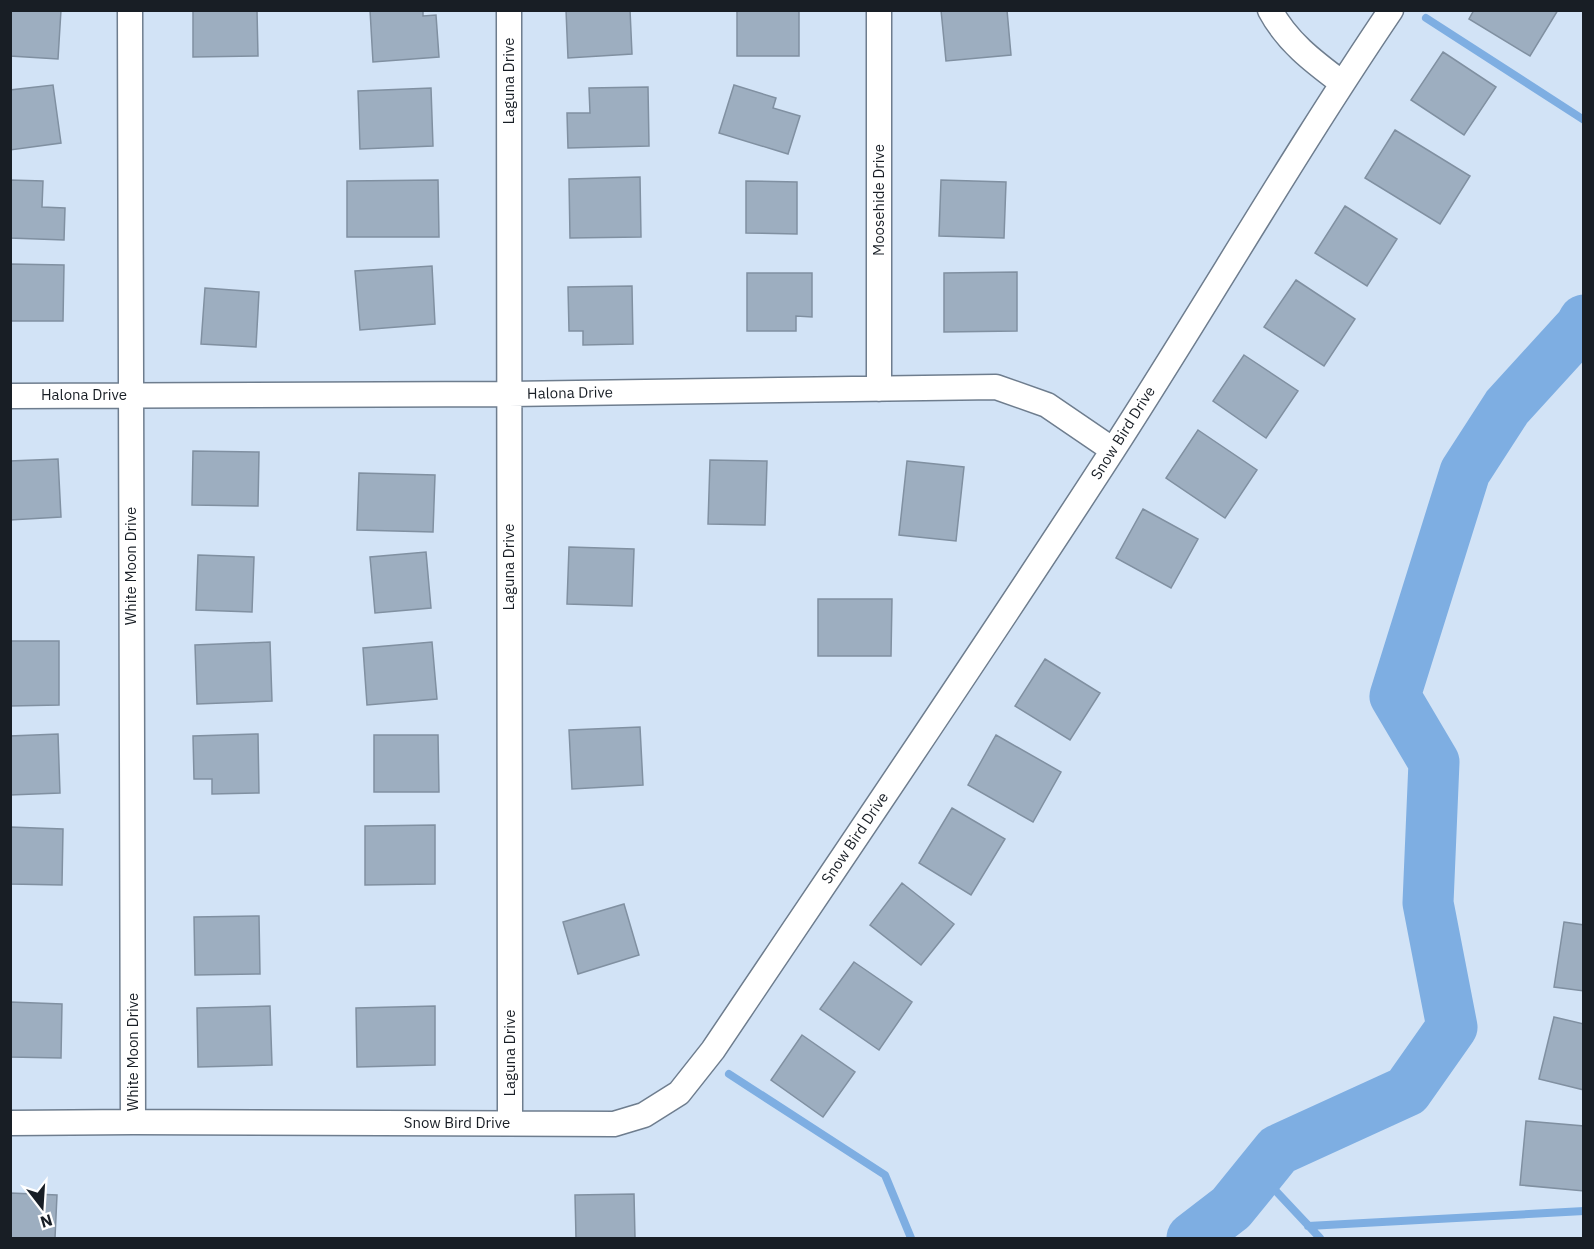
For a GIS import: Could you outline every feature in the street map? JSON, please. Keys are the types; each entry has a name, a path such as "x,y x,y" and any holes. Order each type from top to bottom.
{"street":[{"name":"White Moon Drive","path":"130,10 133,1122"},
{"name":"Laguna Drive","path":"509,10 510,1123"},
{"name":"Moosehide Drive","path":"879,10 879,389"},
{"path":"1270,10 1280,29 1305,54 1342,83"},
{"name":"Snow Bird Drive","path":"10,1123 614,1124 644,1115 679,1093 713,1050 1019,594 1113,450 1342,83 1391,10"},
{"name":"Halona Drive","path":"10,396 509,394 996,387 1047,405 1113,450"}],"building":[{"path":"10,10 61,10 58,59 10,56"},
{"path":"193,10 257,10 258,56 193,57"},
{"path":"370,10 423,10 423,16 436,15 439,57 373,62"},
{"path":"566,10 630,10 632,54 568,58"},
{"path":"737,10 799,10 799,56 737,56"},
{"path":"941,10 1007,10 1011,55 946,61"},
{"path":"1474,10 1558,10 1530,56 1469,19"},
{"path":"1443,52 1496,87 1464,135 1411,100"},
{"path":"53,85 61,143 10,150 10,90"},
{"path":"734,85 776,98 773,108 800,116 788,154 719,133"},
{"path":"648,87 649,146 568,148 567,113 590,113 589,88"},
{"path":"431,88 433,146 360,149 358,91"},
{"path":"1395,130 1470,176 1440,224 1365,178"},
{"path":"640,177 641,237 570,238 569,179"},
{"path":"10,180 43,181 42,207 65,208 64,240 10,238"},
{"path":"438,180 439,237 347,237 347,181"},
{"path":"941,180 1006,182 1004,238 939,236"},
{"path":"746,181 797,182 797,234 746,233"},
{"path":"1345,206 1397,239 1367,286 1315,253"},
{"path":"10,264 64,265 63,321 10,321"},
{"path":"432,266 435,324 360,330 355,271"},
{"path":"1017,272 1017,331 944,332 944,273"},
{"path":"747,273 812,273 812,317 796,316 796,331 747,331"},
{"path":"1296,280 1355,319 1324,366 1264,327"},
{"path":"632,286 633,344 583,345 583,331 569,331 568,287"},
{"path":"205,288 259,292 256,347 201,344"},
{"path":"1244,355 1298,391 1266,438 1213,401"},
{"path":"1198,430 1257,470 1225,518 1166,478"},
{"path":"193,451 259,452 258,506 192,505"},
{"path":"58,459 61,517 10,520 10,461"},
{"path":"710,460 767,461 765,525 708,524"},
{"path":"907,461 964,467 956,541 899,535"},
{"path":"359,473 435,475 433,532 357,530"},
{"path":"1143,509 1198,539 1171,588 1116,558"},
{"path":"569,547 634,549 632,606 567,604"},
{"path":"426,552 431,608 375,613 370,557"},
{"path":"198,555 254,557 252,612 196,610"},
{"path":"818,599 892,599 891,656 818,656"},
{"path":"10,641 59,641 59,705 10,706"},
{"path":"270,642 272,701 197,704 195,645"},
{"path":"432,642 437,699 367,705 363,648"},
{"path":"1045,659 1100,693 1070,740 1015,706"},
{"path":"640,727 643,785 572,789 569,730"},
{"path":"58,734 60,793 10,795 10,736"},
{"path":"258,734 259,793 212,794 212,779 194,779 193,736"},
{"path":"374,735 438,735 439,792 374,792"},
{"path":"996,735 1061,772 1033,822 968,785"},
{"path":"952,808 1005,839 971,895 919,863"},
{"path":"435,825 435,884 365,885 365,826"},
{"path":"10,827 63,829 62,885 10,884"},
{"path":"902,883 954,924 921,965 870,925"},
{"path":"624,904 639,955 578,974 563,922"},
{"path":"259,916 260,974 195,975 194,917"},
{"path":"1564,922 1584,925 1584,991 1554,987"},
{"path":"854,962 912,1002 879,1050 820,1009"},
{"path":"10,1002 62,1004 61,1058 10,1057"},
{"path":"270,1006 272,1065 198,1067 197,1008"},
{"path":"435,1006 435,1065 357,1067 356,1008"},
{"path":"1554,1017 1584,1024 1584,1090 1539,1079"},
{"path":"802,1035 855,1072 823,1117 771,1080"},
{"path":"1526,1121 1584,1126 1584,1191 1520,1185"},
{"path":"10,1193 57,1195 55,1238 10,1238"},
{"path":"634,1194 635,1238 576,1238 575,1195"}],"waterway":[{"path":"1426,18 1584,120"},
{"path":"1192,1238 1231,1208 1278,1150 1407,1091 1452,1027 1428,903 1434,762 1395,696 1465,472 1507,407 1584,320"},
{"path":"729,1074 885,1175 911,1238"},
{"path":"1259,1173 1320,1238"},
{"path":"1308,1226 1584,1211"}]}
